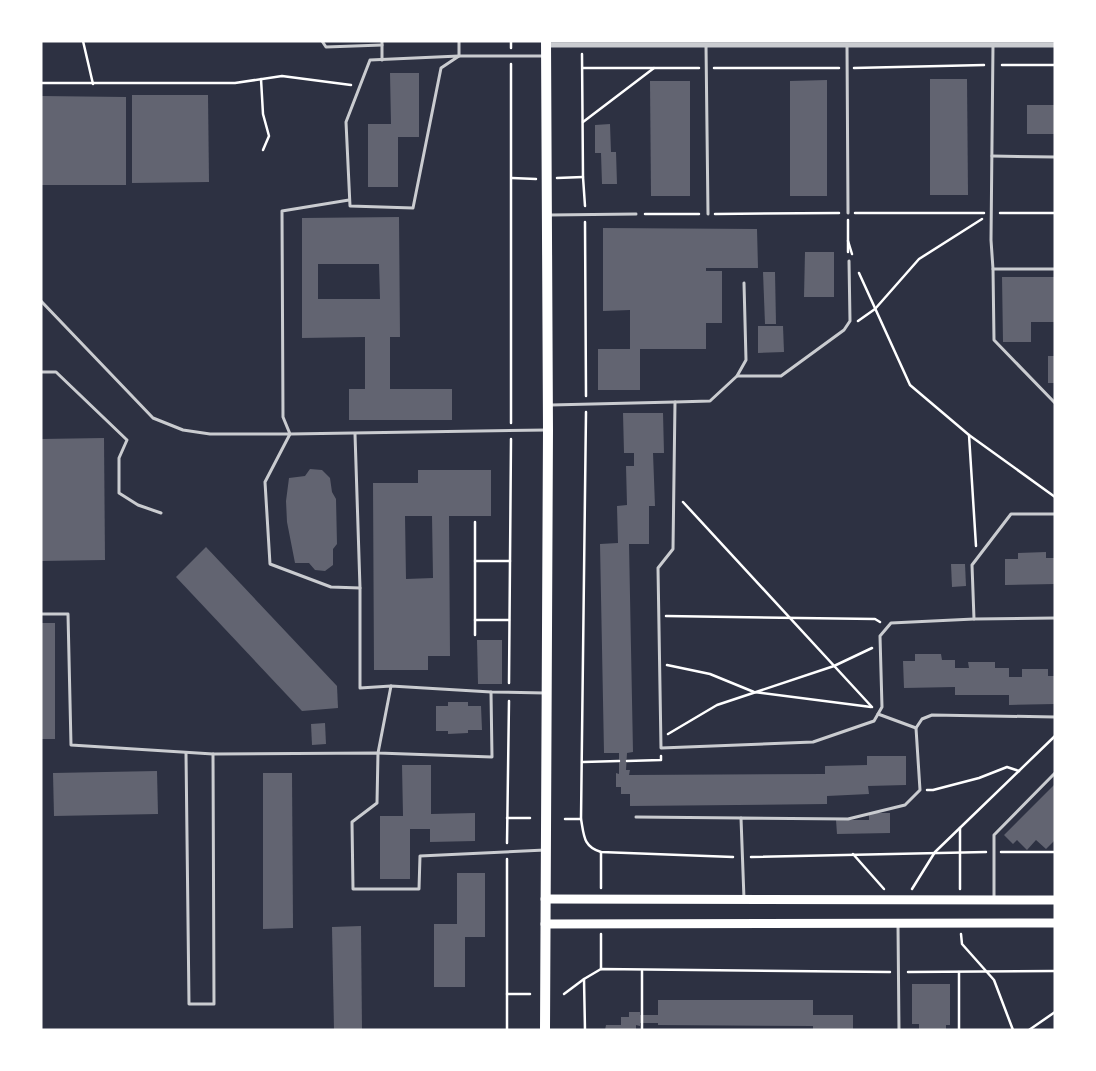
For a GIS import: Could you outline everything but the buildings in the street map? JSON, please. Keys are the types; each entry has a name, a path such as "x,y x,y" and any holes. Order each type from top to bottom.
{"main road":[{"path":"545,1030 548,430 546,43"},
{"path":"545,899 1055,900"},
{"path":"545,924 1055,923"}],"street":[{"path":"546,43 582,45 641,43 706,45 819,43 847,45 1055,45"}],"lane":[{"path":"322,41 326,47 382,43 382,60"},
{"path":"459,41 459,56"},
{"path":"706,45 708,214"},
{"path":"847,45 848,213"},
{"path":"993,45 992,213 994,340 1055,403"},
{"path":"459,56 440,68 413,208 350,206 346,122 370,60 459,56 546,56"},
{"path":"992,156 1055,157"},
{"path":"349,200 282,211 283,417 290,434 265,482 270,564 331,587 360,588"},
{"path":"547,215 636,214"},
{"path":"737,376 781,376 844,330 850,321 848,261"},
{"path":"993,270 1055,269"},
{"path":"548,405 710,401 737,376 746,360 744,283"},
{"path":"41,301 153,418 183,430 210,434 355,434 548,430"},
{"path":"41,372 56,372 127,440 119,458 119,493 138,505 161,513"},
{"path":"675,402 673,549 658,568 661,748 813,742 874,722 882,707 880,636 891,623 1055,618"},
{"path":"355,434 360,588 360,688 391,686 491,692 547,693"},
{"path":"974,619 972,565 976,559 1011,514 1055,514"},
{"path":"41,614 68,614 71,745 213,754 378,753 492,757 491,692"},
{"path":"391,686 378,753 377,803 352,822 353,889 419,888 420,856 545,850"},
{"path":"878,714 916,728"},
{"path":"636,817 848,819 905,805 920,790 916,728 922,719 932,715 1055,717"},
{"path":"186,753 189,1004 214,1004 213,754"},
{"path":"994,900 994,835 1055,773"},
{"path":"741,818 744,900"},
{"path":"898,924 899,1030"}],"path":[{"path":"84,41 93,84"},
{"path":"507,1030 511,431 511,41"},
{"path":"582,45 586,404 581,819 586,843 593,850 601,852 743,857 935,852 1055,852"},
{"path":"583,68 848,68 1055,65"},
{"path":"583,122 655,68"},
{"path":"41,83 235,83 282,76 360,87"},
{"path":"261,79 263,114 269,136 263,150"},
{"path":"848,213 848,261"},
{"path":"844,330 875,309 919,259 992,213"},
{"path":"848,241 854,259"},
{"path":"857,268 910,385 969,435 1055,497"},
{"path":"969,435 976,559"},
{"path":"659,664 710,674 754,692 872,708 674,492"},
{"path":"475,522 475,635"},
{"path":"475,561 510,561"},
{"path":"658,616 875,619 888,626"},
{"path":"475,620 509,620"},
{"path":"660,738 717,705 834,666 881,645"},
{"path":"911,891 935,852 1055,736"},
{"path":"627,761 661,760 661,748"},
{"path":"583,762 619,761"},
{"path":"920,790 933,790 979,778 1007,767 1018,771"},
{"path":"507,818 530,818"},
{"path":"565,819 581,819"},
{"path":"853,854 887,893"},
{"path":"564,994 601,969 898,972 1055,971"},
{"path":"642,970 642,1030"},
{"path":"959,972 959,1030"},
{"path":"584,979 584,1030"},
{"path":"506,994 530,994"},
{"path":"1029,1030 1055,1012"}]}
